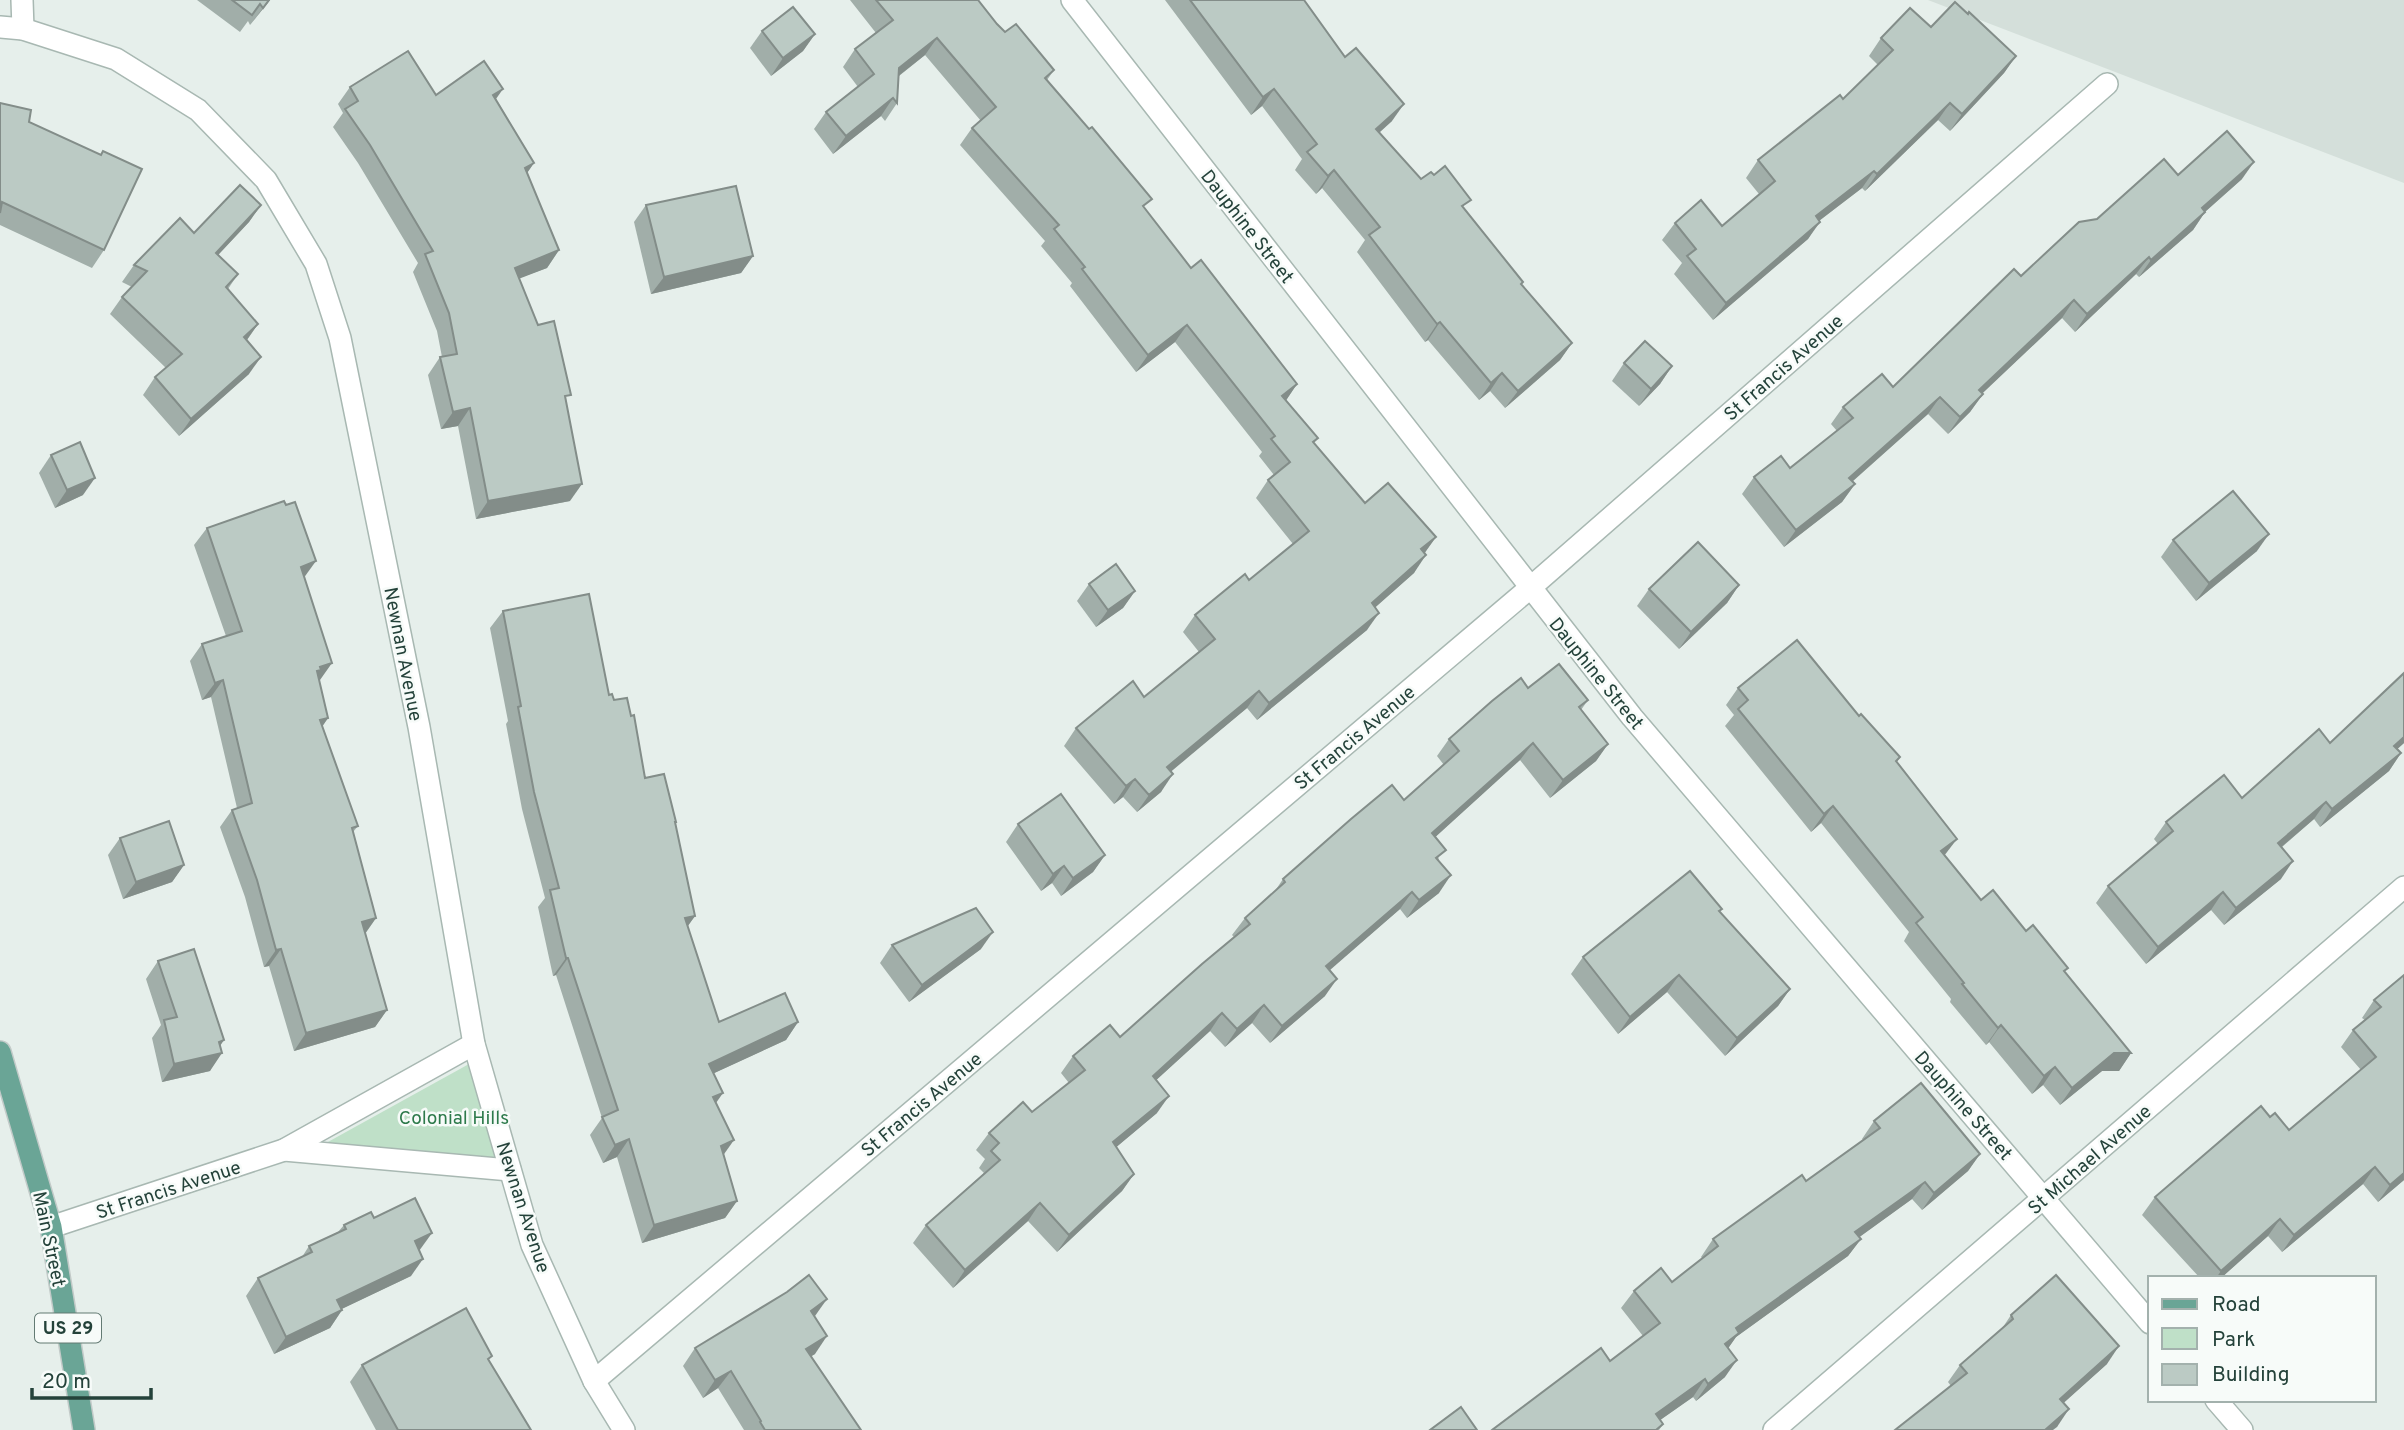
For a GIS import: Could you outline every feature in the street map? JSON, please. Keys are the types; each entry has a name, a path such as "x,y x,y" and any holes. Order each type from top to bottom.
{"main road":[{"name":"Main Street","path":"0,1052 51,1227 84,1430"}],"street":[{"path":"22,0 23,29"},
{"name":"Dauphine Street","path":"1072,0 1632,717 2148,1321"},
{"name":"Newnan Avenue","path":"0,27 23,29 116,59 198,110 266,180 316,264 340,338 419,727 474,1044 532,1245 594,1381 624,1430"},
{"name":"St Francis Avenue","path":"594,1381 1530,588 2107,85"},
{"name":"St Michael Avenue","path":"1774,1430 2404,887"},
{"path":"285,1150 474,1044"},
{"path":"285,1150 510,1170"},
{"name":"St Francis Avenue","path":"51,1227 285,1150"},
{"path":"2218,1402 2242,1430"}],"shaded area":[{"path":"1928,0 2404,0 2404,183"}],"green space":[{"name":"Colonial Hills","path":"478,1059 506,1158 308,1153"}],"building":[{"path":"232,0 269,0 263,8 260,4 252,15"},
{"path":"876,0 978,0 1005,32 1016,24 1054,70 1045,78 1089,129 1092,127 1152,199 1143,206 1191,268 1201,260 1297,384 1282,396 1318,438 1313,442 1365,503 1388,483 1436,537 1421,549 1426,555 1372,603 1379,613 1269,703 1259,691 1167,767 1173,774 1149,795 1135,779 1126,786 1076,728 1133,681 1144,697 1215,639 1195,615 1245,574 1249,580 1309,531 1268,480 1290,462 1271,439 1275,436 1187,325 1148,355 1082,269 1085,267 1054,229 1059,225 972,128 996,107 937,38 899,68 897,103 893,98 846,136 826,112 874,74 855,49 893,20"},
{"path":"1190,0 1304,0 1345,57 1356,48 1404,104 1376,129 1421,179 1431,172 1434,175 1445,166 1471,200 1462,206 1523,282 1521,284 1572,343 1518,391 1502,373 1491,383 1440,322 1437,324 1369,235 1380,227 1334,170 1328,176 1307,152 1317,144 1274,89 1263,97"},
{"path":"1955,2 2016,56 1962,114 1950,103 1877,174 1874,171 1816,216 1820,222 1726,303 1687,256 1696,249 1675,223 1701,200 1722,226 1775,181 1758,160 1840,95 1843,99 1893,50 1881,38 1910,8 1931,27"},
{"path":"793,7 815,34 783,58 762,31"},
{"path":"408,51 436,95 484,61 503,89 493,95 534,163 525,168 559,250 515,268 538,325 554,321 571,395 565,396 582,484 488,501 470,408 453,412 440,357 457,354 449,313 425,254 433,251 370,145 345,109 358,101 350,87"},
{"path":"0,103 31,110 29,122 101,155 103,151 142,169 104,250 2,202 0,213"},
{"path":"2227,131 2254,162 2202,208 2205,212 2151,260 2149,257 2087,314 2074,300 1979,390 1983,394 1960,417 1940,397 1849,478 1855,484 1796,530 1754,477 1781,456 1790,468 1853,418 1843,407 1882,374 1893,387 2014,269 2021,276 2079,222 2097,219 2164,159 2178,175"},
{"path":"240,185 261,205 216,253 238,274 226,287 258,324 244,337 261,357 191,419 155,377 182,354 122,297 147,271 134,265 180,218 194,233"},
{"path":"736,186 753,256 664,277 646,205"},
{"path":"1645,341 1672,366 1651,389 1624,363"},
{"path":"80,442 95,478 67,490 51,455"},
{"path":"2233,491 2269,534 2209,583 2173,540"},
{"path":"284,501 286,505 295,502 316,561 301,567 332,663 320,667 321,670 317,671 328,718 320,720 358,826 352,828 376,918 362,922 387,1010 306,1033 281,949 276,950 257,880 232,810 252,803 223,680 215,683 202,644 242,631 207,528"},
{"path":"1698,542 1739,585 1691,632 1649,589"},
{"path":"1116,564 1135,591 1108,610 1089,584"},
{"path":"589,594 609,695 612,694 614,700 627,698 631,716 634,715 645,778 664,774 695,916 685,918 719,1022 785,993 798,1022 709,1064 723,1093 713,1097 734,1140 721,1146 737,1201 654,1225 629,1139 615,1145 602,1117 618,1110 566,958 550,890 559,888 534,792 503,611"},
{"path":"1797,640 1859,716 1861,714 1900,757 1896,761 1957,839 1941,851 1981,900 1993,890 2026,931 2033,925 2068,968 2064,971 2131,1053 2114,1053 2072,1088 2055,1067 2044,1076 2001,1025 1998,1028 1962,984 1964,983 1916,923 1923,917 1833,806 1824,814 1738,709 1748,700 1738,688"},
{"path":"1559,664 1588,700 1579,707 1608,744 1563,780 1533,743 1432,833 1446,850 1436,858 1451,875 1419,900 1412,892 1326,966 1337,979 1282,1026 1264,1005 1237,1029 1222,1013 1153,1076 1169,1096 1113,1142 1134,1174 1069,1235 1040,1203 965,1270 926,1225 1000,1160 991,1151 999,1143 989,1133 1023,1102 1032,1112 1085,1070 1073,1056 1110,1025 1120,1037 1250,924 1245,918 1285,882 1283,879 1392,785 1404,800 1459,751 1449,739 1492,701 1521,678 1528,688"},
{"path":"2404,673 2404,737 2394,746 2401,753 2332,809 2326,802 2278,843 2293,861 2236,908 2223,892 2158,947 2108,886 2173,831 2166,822 2224,775 2242,798 2319,729 2330,743"},
{"path":"1061,794 1105,855 1073,878 1064,866 1053,874 1018,824"},
{"path":"169,821 184,865 136,882 120,838"},
{"path":"1690,871 1722,909 1719,911 1790,989 1737,1038 1679,975 1630,1017 1583,957"},
{"path":"976,908 993,932 922,985 892,945"},
{"path":"194,949 224,1040 219,1042 222,1053 174,1064 164,1020 177,1017 158,961"},
{"path":"2404,975 2404,1173 2390,1185 2375,1167 2294,1235 2280,1219 2221,1271 2155,1197 2261,1106 2270,1117 2275,1113 2289,1130 2376,1057 2353,1030 2381,1007 2374,1000"},
{"path":"1921,1083 1980,1154 1934,1193 1925,1182 1855,1232 1861,1239 1736,1328 1739,1333 1725,1344 1737,1360 1708,1384 1705,1379 1656,1414 1663,1424 1656,1430 1492,1430 1601,1348 1610,1361 1660,1323 1634,1291 1661,1268 1672,1282 1718,1246 1713,1239 1802,1175 1806,1181 1880,1128 1874,1121"},
{"path":"415,1198 432,1233 415,1241 423,1259 337,1300 342,1310 286,1337 258,1278 312,1252 309,1246 346,1229 344,1225 371,1212 374,1218"},
{"path":"809,1275 827,1299 811,1311 827,1336 806,1349 861,1430 765,1430 731,1371 715,1380 695,1348 787,1292"},
{"path":"2056,1275 2119,1346 2060,1399 2069,1409 2045,1430 1895,1430 1967,1373 1960,1365 2013,1319 2011,1315"},
{"path":"466,1308 492,1356 488,1359 531,1430 398,1430 362,1365"},
{"path":"1461,1407 1477,1430 1430,1430"}]}
